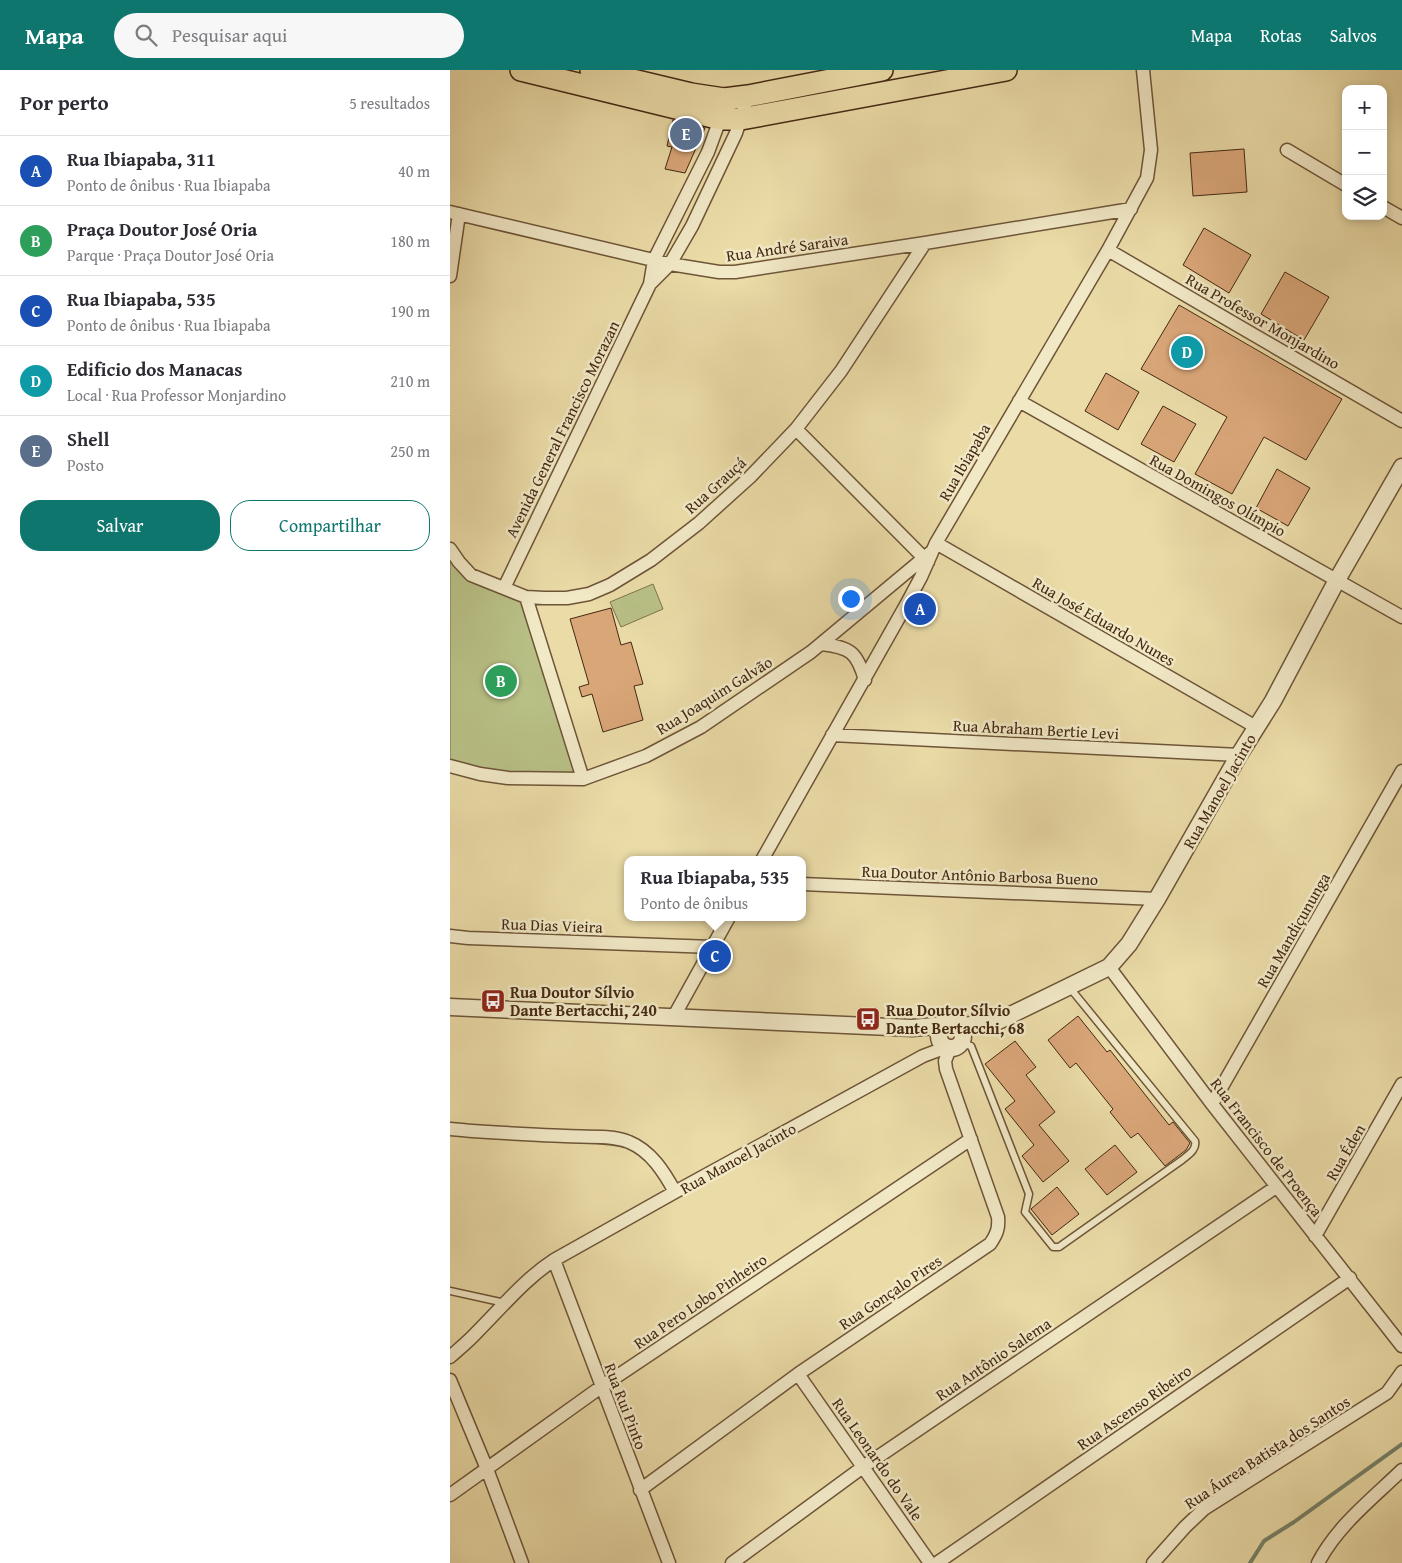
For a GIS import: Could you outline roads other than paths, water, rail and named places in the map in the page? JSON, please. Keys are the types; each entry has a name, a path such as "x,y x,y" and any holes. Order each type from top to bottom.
{"highway":[{"path":"521,70 729,112 1006,70"},
{"path":"591,70 691,94 729,112"},
{"path":"729,112 748,96 882,70"}],"street":[{"name":"Rua Ibiapaba","path":"764,856 865,680 930,554 1108,250 1147,178 1151,150 1143,70"},
{"name":"Avenida General Francisco Morazan","path":"504,588 650,284 654,260 729,112"},
{"name":"Avenida General Francisco Morazan","path":"650,284 670,264 692,226 720,168 729,112"},
{"path":"1287,150 1342,183"},
{"name":"Rua André Saraiva","path":"454,213 670,264 719,272 735,272 1131,209"},
{"path":"1387,209 1402,218"},
{"path":"450,276 454,213"},
{"name":"Rua Grauçá","path":"450,550 471,575 526,596 567,598 589,594 610,585 643,565 699,522 750,477 796,429 841,371 925,243"},
{"name":"Rua Professor Monjardino","path":"1108,250 1402,421"},
{"name":"Rua Domingos Olímpio","path":"1019,401 1402,617"},
{"name":"Rua José Eduardo Nunes","path":"796,429 930,554 1256,727"},
{"name":"Rua Manoel Jacinto","path":"912,1028 988,1024 1109,967 1129,944 1157,899 1239,756 1273,701 1337,580 1402,467"},
{"name":"Rua Joaquim Galvão","path":"450,766 480,774 508,778 544,780 582,779 646,756 701,726 821,644 930,554"},
{"path":"526,596 582,779"},
{"path":"821,644 838,646 852,652 860,663 865,680"},
{"name":"Rua Abraham Bertie Levi","path":"832,735 1239,756"},
{"name":"Rua Mandiçununga","path":"1212,1104 1402,771"},
{"name":"Rua Doutor Antônio Barbosa Bueno","path":"806,884 1157,899"},
{"path":"674,1018 727,921"},
{"name":"Rua Dias Vieira","path":"450,936 712,947"},
{"name":"Rua Francisco de Proença","path":"1109,967 1212,1104 1402,1346"},
{"path":"450,1007 912,1028 925,1031 948,1044 962,1032 952,1026"},
{"name":"Rua Manoel Jacinto","path":"450,1357 538,1271 554,1260 948,1044"},
{"name":"Rua Gonçalo Pires","path":"640,1490 798,1374 990,1244 999,1228 998,1217 946,1069 945,1061 948,1044"},
{"name":"Rua Éden","path":"1315,1236 1402,1084"},
{"path":"450,1129 484,1133 602,1137 629,1142 649,1154 668,1178 675,1192"},
{"name":"Rua Pero Lobo Pinheiro","path":"450,1495 601,1386 971,1139"},
{"name":"Rua Antônio Salema","path":"732,1563 863,1467 1276,1186"},
{"name":"Rua Rui Pinto","path":"554,1260 669,1563"},
{"name":"Rua Ascenso Ribeiro","path":"937,1563 1350,1278"},
{"name":"Rua Áurea Batista dos Santos","path":"1153,1563 1204,1509 1387,1394 1402,1372"},
{"name":"Rua Leonardo do Vale","path":"798,1374 930,1563"},
{"path":"450,1380 487,1469 522,1563"},
{"path":"1318,1563 1326,1548 1340,1530 1402,1470"}],"lane":[{"path":"948,1044 971,1046 1029,1194 1025,1212 1053,1247 1059,1247 1182,1160 1196,1146 1195,1141 1069,987"},
{"path":"450,1291 505,1303"}],"waterway":[{"path":"1250,1563 1264,1541 1294,1522 1402,1444"}],"place":[{"name":"Shell","path":"686,134"},
{"name":"Edificio dos Manacas","path":"1187,352"},
{"name":"Rua Ibiapaba, 311","path":"920,609"},
{"name":"Praça Doutor José Oria","path":"501,681"},
{"name":"Rua Ibiapaba, 535","path":"715,956"},
{"name":"Rua Doutor Sílvio Dante Bertacchi, 240","path":"493,1001"},
{"name":"Rua Doutor Sílvio Dante Bertacchi, 68","path":"868,1019"}]}
